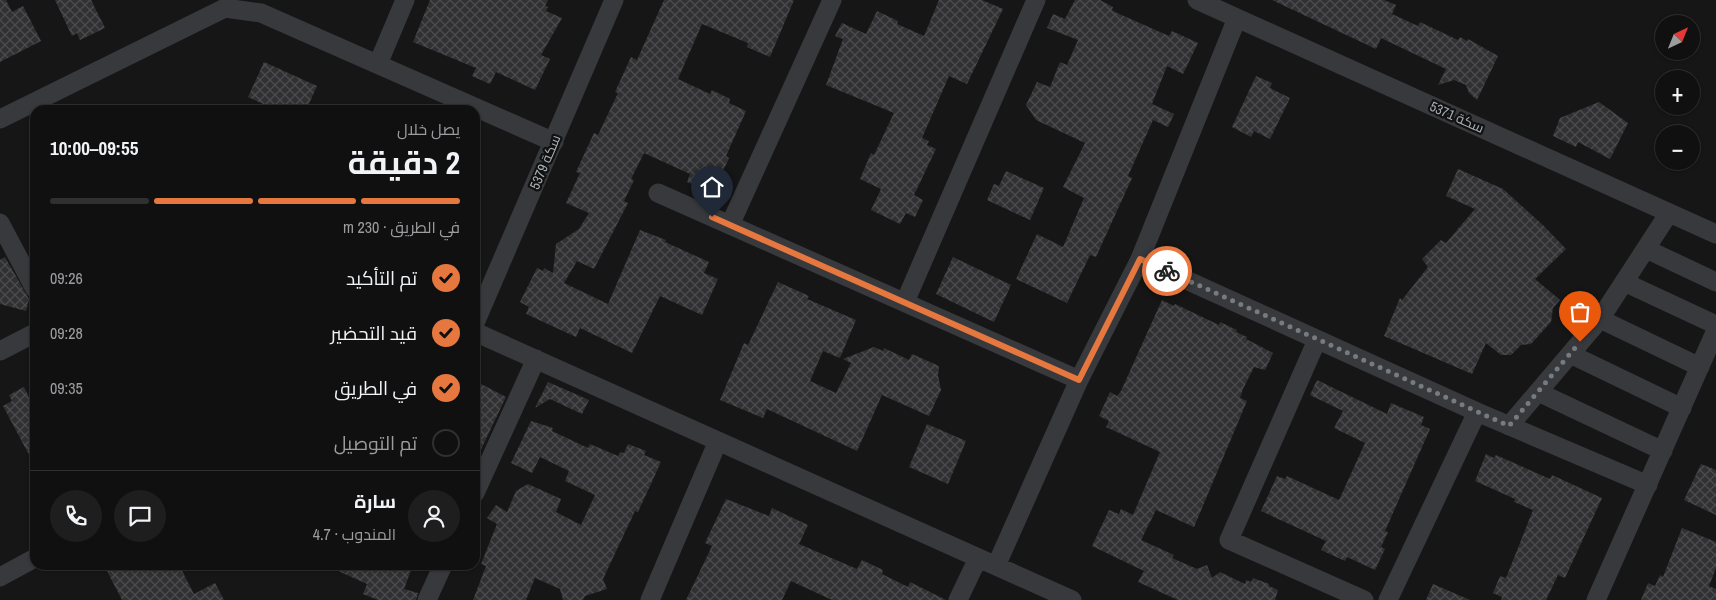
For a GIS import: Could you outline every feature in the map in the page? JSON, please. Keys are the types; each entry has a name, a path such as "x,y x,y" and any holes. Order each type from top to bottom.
{"street":[{"path":"378,64 405,0"},
{"name":"سكة 5379","path":"480,312 614,0"},
{"path":"730,225 832,0"},
{"path":"905,302 1036,0"},
{"name":"سكة 5371","path":"1197,0 1716,234"},
{"path":"0,119 226,8 261,13 471,105"},
{"path":"996,566 1079,380 1140,259 1237,18"},
{"path":"480,109 554,142"},
{"path":"658,193 1079,380"},
{"path":"1509,426 1600,319 1669,213"},
{"path":"0,222 30,279"},
{"path":"1646,249 1716,282"},
{"path":"1140,259 1476,412 1648,485"},
{"path":"1624,282 1716,325"},
{"path":"1600,319 1700,367"},
{"path":"1596,600 1716,330"},
{"path":"480,334 1072,600"},
{"path":"0,351 30,336"},
{"path":"1318,340 1230,540 1364,600"},
{"path":"1570,354 1682,408"},
{"path":"480,483 536,359"},
{"path":"1538,392 1663,451"},
{"path":"1388,600 1476,412"},
{"path":"650,600 718,441"},
{"path":"958,600 978,558"},
{"path":"0,577 30,561"},
{"path":"427,600 441,570"}],"building":[{"path":"0,0 6,0 12,12 23,6 41,41 0,62"},
{"path":"55,0 91,0 105,28 80,40 77,33 72,36"},
{"path":"430,0 548,0 545,6 548,7 546,11 562,18 541,55 550,59 535,90 496,72 490,84 472,76 476,68 413,42"},
{"path":"664,0 794,0 770,57 747,47 748,43 702,24 678,79 710,94 712,90 730,99 729,103 746,111 726,156 729,158 713,193 687,182 690,174 644,153 631,179 634,180 624,201 628,203 594,269 577,261 564,283 608,304 640,230 666,240 665,242 709,262 704,273 718,279 702,315 660,296 632,353 580,328 576,337 526,314 529,307 520,302 537,268 543,271 544,268 553,273 556,244 579,229 589,213 566,203 580,173 576,172 594,133 598,135 618,93 615,92 631,57 637,60"},
{"path":"939,0 982,0 1003,9 967,84 949,76 922,138 929,141 927,145 936,149 914,195 923,200 915,217 906,213 900,224 871,210 881,189 860,179 871,153 874,155 894,113 826,85 843,39 835,36 842,23 866,34 877,11 898,21 897,24 924,36"},
{"path":"1075,0 1100,0 1113,7 1112,10 1117,13 1169,36 1172,31 1198,43 1183,74 1167,66 1152,104 1174,114 1168,127 1153,120 1128,176 1132,178 1096,257 1090,255 1067,303 1016,279 1037,234 1063,247 1084,198 1063,187 1085,143 1036,120 1026,105 1037,82 1050,87 1060,62 1067,65 1078,40 1047,28 1053,14 1065,19"},
{"path":"1272,0 1384,0 1396,5 1392,14 1418,26 1420,22 1458,40 1460,37 1467,41 1468,39 1498,56 1477,100 1469,93 1466,85 1454,80 1438,85 1446,69 1381,38 1376,49"},
{"path":"264,62 317,86 308,105 265,105 248,97"},
{"path":"1256,76 1272,83 1270,88 1290,98 1270,139 1254,131 1251,137 1232,127"},
{"path":"1599,102 1628,123 1610,159 1578,142 1576,147 1553,136 1560,118"},
{"path":"1458,169 1503,189 1566,249 1535,279 1560,300 1553,308 1551,322 1531,344 1521,345 1511,355 1501,355 1486,343 1472,374 1384,336 1400,298 1402,300 1428,267 1422,259 1441,240 1446,243 1475,209 1446,196"},
{"path":"1006,171 1044,188 1030,220 987,200 994,184 999,186"},
{"path":"5,257 29,299 26,311 0,304 0,260"},
{"path":"953,257 1011,285 994,322 936,294"},
{"path":"778,282 809,296 807,299 856,320 840,358 823,351 810,381 836,393 851,363 843,359 874,347 883,351 884,348 909,360 912,354 939,366 938,375 941,390 929,416 882,395 857,451 767,409 763,418 720,400 744,343 748,345"},
{"path":"1162,300 1174,306 1175,304 1219,325 1220,322 1237,330 1236,332 1247,337 1246,339 1273,353 1265,370 1254,367 1243,389 1240,398 1247,401 1194,527 1156,510 1141,540 1174,555 1172,558 1197,569 1207,565 1212,578 1220,572 1245,584 1246,580 1251,582 1253,578 1269,584 1269,586 1278,590 1275,600 1178,600 1138,582 1144,571 1092,546 1109,510 1119,514 1121,509 1133,515 1160,452 1106,427 1109,421 1099,416 1110,392 1117,396 1121,391"},
{"path":"1317,380 1387,414 1391,403 1424,417 1421,425 1430,429 1385,531 1388,532 1381,547 1385,549 1375,570 1347,557 1345,561 1321,550 1326,541 1261,511 1277,476 1285,479 1287,476 1339,500 1365,443 1334,428 1343,411 1310,395"},
{"path":"548,382 589,400 582,414 550,399 535,408"},
{"path":"481,384 506,397 480,452"},
{"path":"24,387 30,399 30,457 3,406 12,401 9,395"},
{"path":"531,421 553,428 552,431 588,448 590,444 618,456 620,452 624,453 628,444 646,451 644,455 661,462 638,512 635,511 603,579 607,589 585,596 583,600 563,600 560,589 535,578 526,600 473,600 486,566 481,564 497,524 487,518 496,505 507,512 516,491 528,484 561,499 556,512 581,525 595,495 565,481 569,471 540,457 532,473 511,463"},
{"path":"927,424 966,441 948,484 909,467"},
{"path":"1486,454 1494,458 1496,455 1550,479 1552,475 1602,498 1565,578 1558,575 1546,600 1501,600 1502,597 1493,593 1500,576 1506,578 1533,510 1514,502 1515,499 1475,481"},
{"path":"1701,464 1716,470 1716,515 1684,500"},
{"path":"726,499 769,516 772,508 808,525 799,544 857,569 862,560 883,570 882,574 908,587 910,582 946,600 832,600 791,581 782,600 686,600 712,546 705,543"},
{"path":"1682,528 1716,542 1716,568 1709,586 1716,589 1716,600 1641,600 1648,583 1655,586 1660,575 1663,577"},
{"path":"107,570 182,570 194,594 215,583 224,600 122,600"},
{"path":"336,570 411,570 404,589 418,593 416,600 378,600 363,594 367,584"},
{"path":"1433,584 1470,600 1426,600"}],"way so far":[{"path":"1167,271 1509,426 1580,342"}],"route":[{"path":"712,217 1079,380 1140,259 1167,271"}]}
